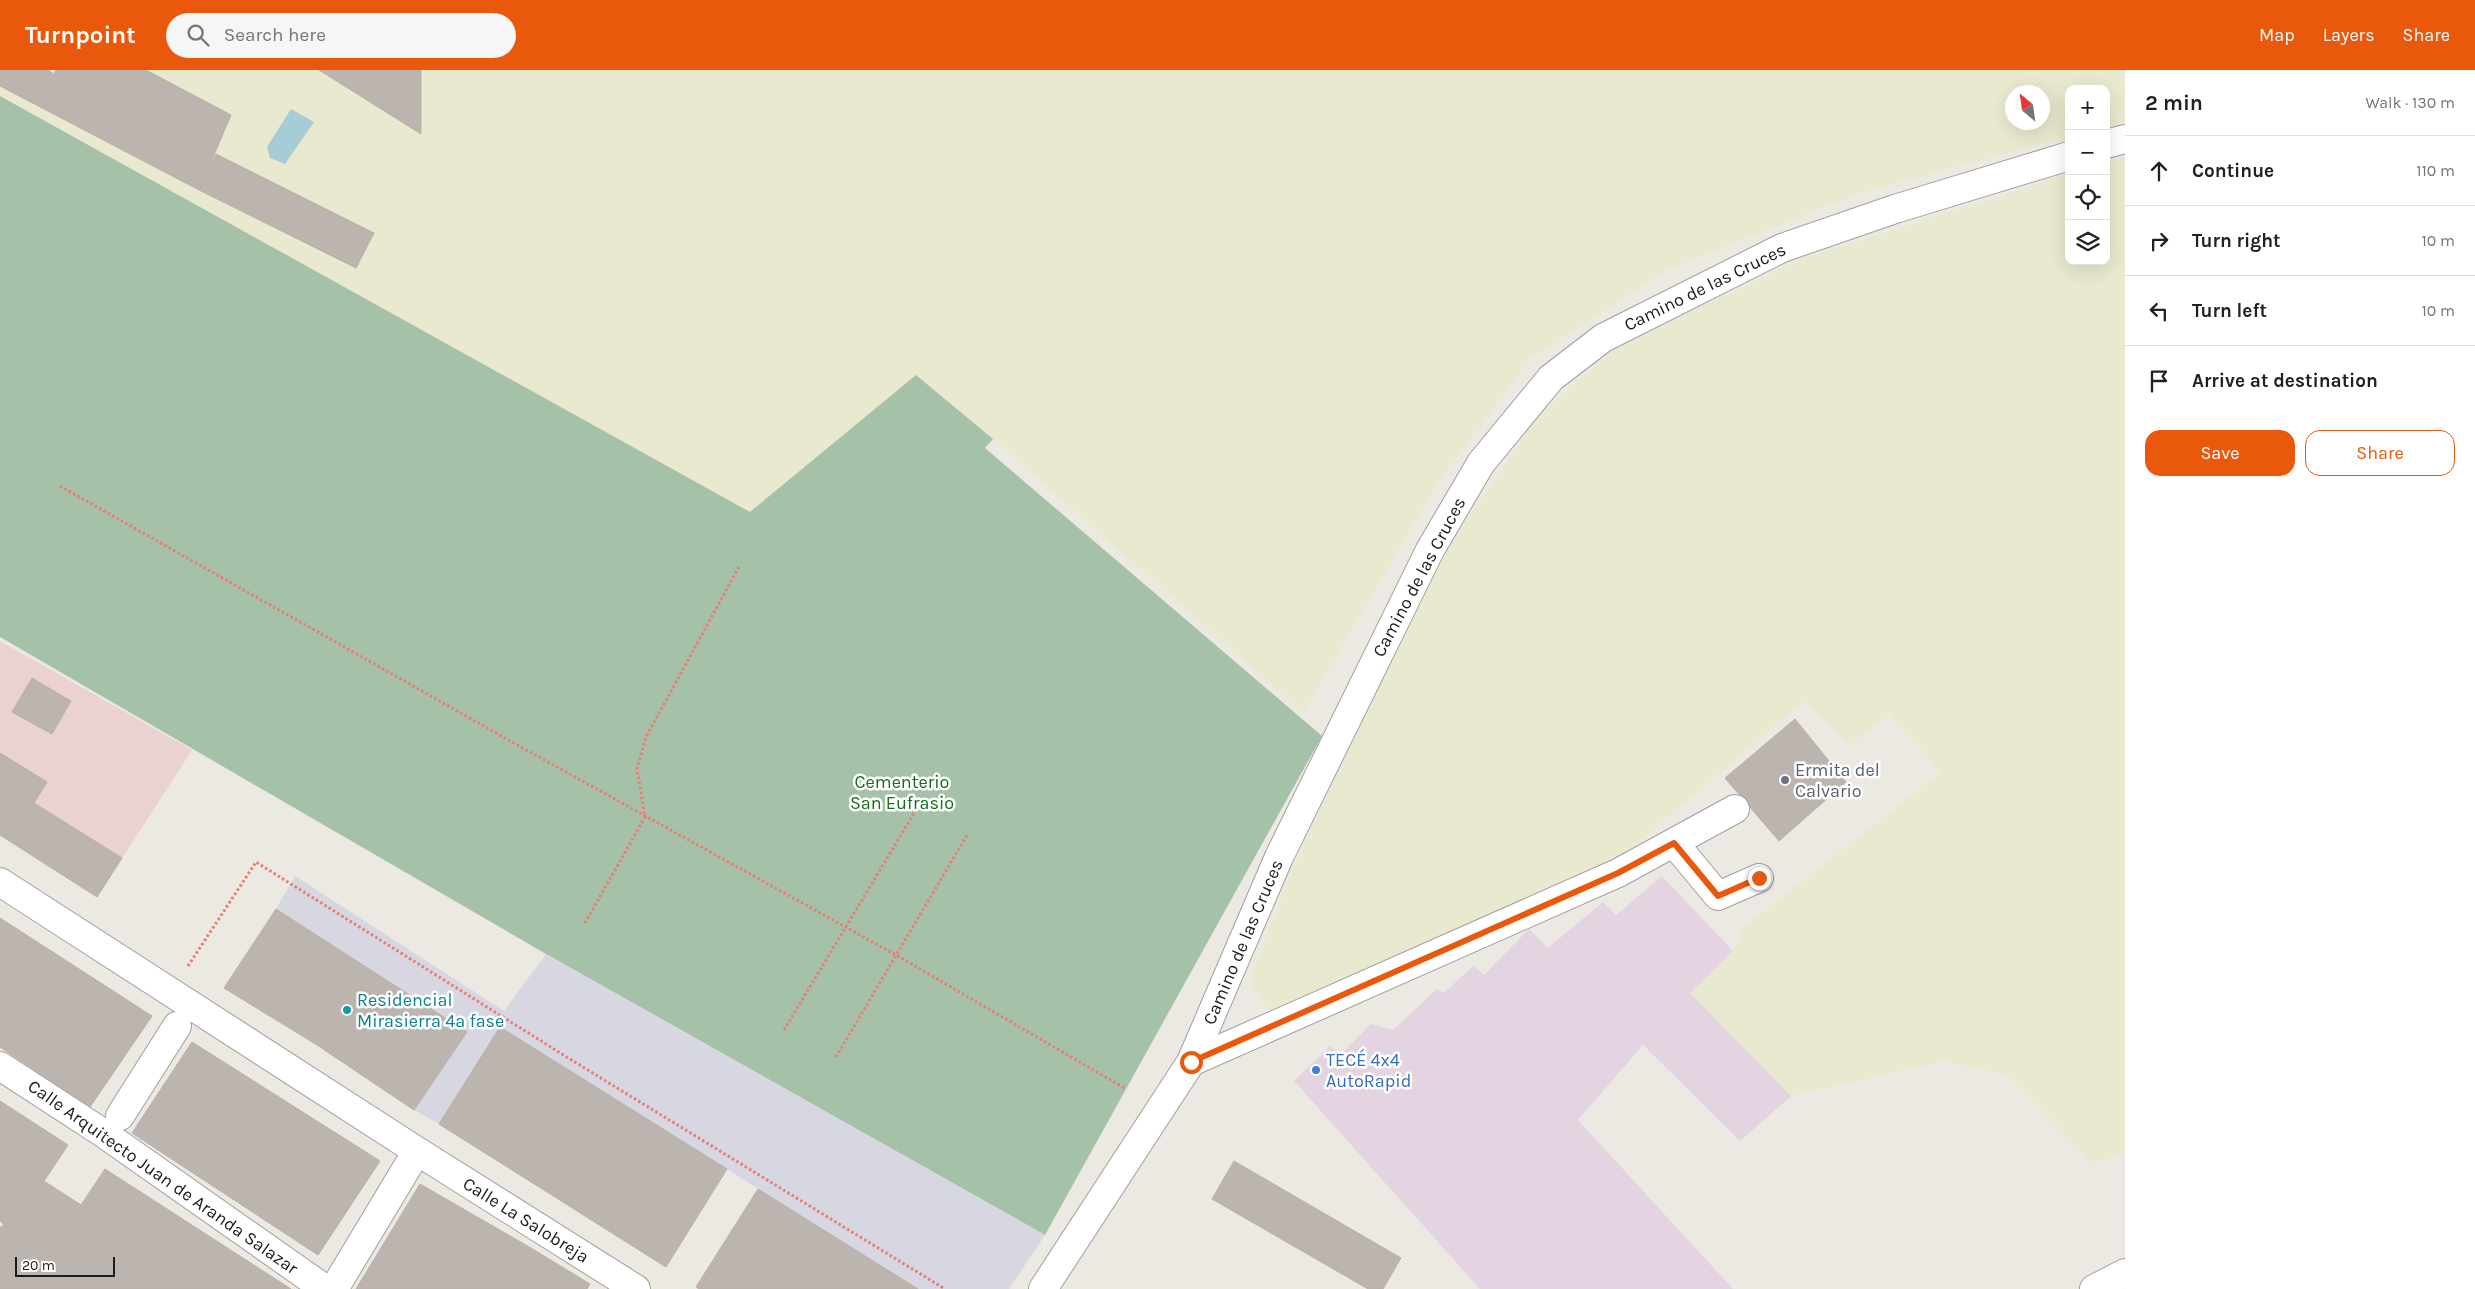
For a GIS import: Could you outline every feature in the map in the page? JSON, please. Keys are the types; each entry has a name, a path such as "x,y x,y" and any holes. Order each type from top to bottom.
{"street":[{"path":"2110,143 2125,139"},
{"name":"Camino de las Cruces","path":"1043,1289 1191,1062 1279,857 1430,550 1481,463 1551,378 1603,338 1782,248 1895,209 2065,157"},
{"path":"1191,1062 1618,873 1735,809"},
{"path":"1674,843 1718,896 1759,878"},
{"name":"Calle La Salobreja","path":"0,882 626,1287"},
{"path":"120,1116 177,1026"},
{"name":"Calle Arquitecto Juan de Aranda Salazar","path":"0,1066 103,1133 325,1289"},
{"path":"334,1289 417,1152"},
{"path":"2094,1289 2125,1273"}],"path":[{"path":"60,486 645,817 896,955 1126,1089"},
{"path":"585,923 645,817 637,769 646,737 740,565"},
{"path":"784,1030 919,806"},
{"path":"836,1057 967,834"},
{"path":"186,970 256,862 565,1056 945,1289"}],"shaded area":[{"path":"0,641 192,750 97,897 0,835"},
{"path":"295,876 504,1011 546,954 1045,1235 1009,1289 918,1289 500,1027 439,1124 414,1110 467,1032 276,909"},
{"path":"1662,876 1733,951 1691,993 1791,1096 1740,1141 1643,1045 1578,1120 1733,1289 1480,1289 1294,1081 1330,1046 1340,1055 1371,1024 1393,1030 1437,989 1444,993 1473,966 1484,975 1529,929 1548,948 1603,902 1616,915"}],"green space":[{"path":"0,70 2125,70 2125,122 2110,126 2110,85 2065,85 2065,138 1866,191 1669,269 1530,359 1438,483 1303,713 993,439 916,375 750,512 0,96"},
{"name":"Cementerio San Eufrasio","path":"0,96 750,512 916,375 993,439 985,448 1322,736 1045,1235 546,954 0,637"},
{"path":"2125,158 2125,1154 2093,1163 2007,1075 1944,1061 1791,1096 1690,993 1733,951 1745,926 1941,772 1889,714 1851,745 1804,701 1616,861 1270,1010 1249,981 1296,861 1442,555 1541,413 1616,348 1799,260 2065,175 2065,265 2110,265 2110,162"}],"water":[{"path":"291,109 314,122 285,164 270,158 267,147"}],"building":[{"path":"0,70 48,70 54,74 56,70 146,70 231,115 199,190 0,86"},
{"path":"319,70 421,70 421,134"},
{"path":"216,154 374,233 356,268 199,190"},
{"path":"32,678 71,701 52,734 12,712"},
{"name":"Ermita del Calvario","path":"1795,719 1846,782 1779,841 1725,778"},
{"path":"0,753 47,782 34,803 122,858 97,897 0,835"},
{"name":"Residencial Mirasierra 4ª fase","path":"276,909 467,1032 414,1110 317,1045 224,988"},
{"path":"0,918 152,1016 90,1107 0,1047"},
{"path":"500,1027 727,1169 666,1267 439,1124"},
{"path":"192,1042 380,1161 318,1255 132,1133"},
{"path":"0,1101 68,1145 44,1181 81,1205 105,1169 291,1289 77,1289 0,1221"},
{"path":"1234,1161 1401,1258 1383,1289 1368,1289 1212,1199"},
{"path":"420,1184 531,1248 506,1289 356,1289"},
{"path":"758,1189 918,1289 699,1289 696,1287"},
{"path":"4,1224 22,1240 0,1264 0,1228"},
{"path":"22,1240 40,1257 12,1289 0,1289 0,1264"},
{"path":"531,1248 590,1284 587,1289 506,1289"},
{"path":"40,1257 58,1273 44,1289 12,1289"},
{"path":"58,1273 77,1289 44,1289"}],"place":[{"name":"Ermita del Calvario","path":"1785,780"},
{"name":"Residencial Mirasierra 4ª fase","path":"347,1010"},
{"name":"TECÉ 4x4 AutoRapid","path":"1316,1070"}],"route":[{"path":"1191,1062 1618,873 1674,843 1718,896 1759,878"}]}
